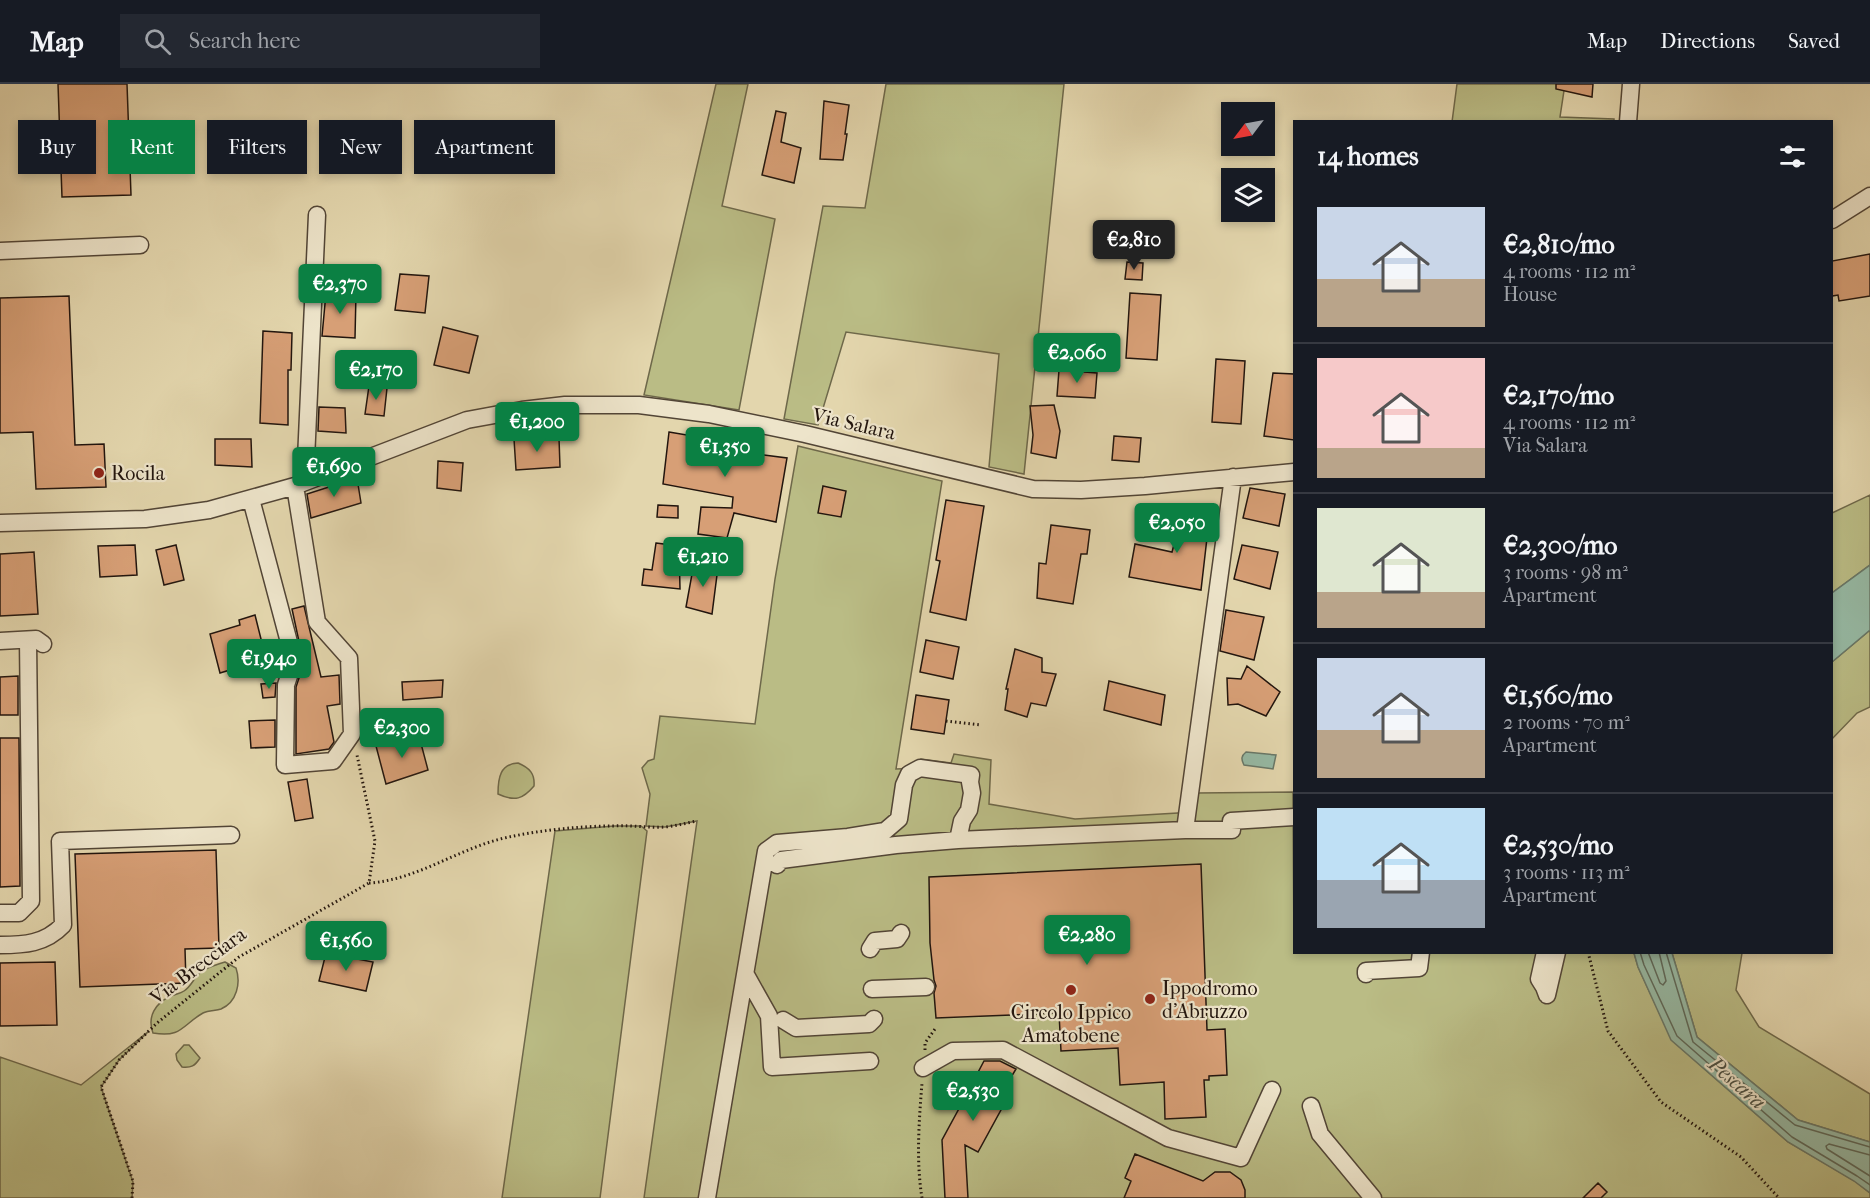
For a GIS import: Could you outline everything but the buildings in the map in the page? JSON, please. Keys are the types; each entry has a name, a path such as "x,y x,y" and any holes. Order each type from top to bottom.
{"street":[{"path":"1628,120 1631,84"},
{"path":"1833,219 1870,196"},
{"path":"251,499 294,661 286,685 285,765 333,761 352,734 349,658 317,622 300,484 317,215"},
{"path":"0,251 140,245"},
{"name":"Via Salara","path":"0,523 145,519 209,510 300,484 467,420 554,406 607,404 673,408 747,421 1033,489 1092,489 1293,472"},
{"path":"1185,830 1233,477"},
{"path":"0,641 35,642 31,901 19,913 0,913"},
{"path":"707,1198 766,851 777,843 849,837 885,831 899,819 904,785 909,774 920,768 971,775 972,793 969,810 962,821 958,840"},
{"path":"777,865 781,860 896,845 958,840 1232,830 1231,821 1293,817"},
{"path":"0,945 23,945 43,940 55,934 63,925 60,841 231,835"},
{"path":"870,949 875,941 897,939 901,933"},
{"path":"1366,974 1366,972 1419,968 1421,954"},
{"path":"1545,954 1539,979 1547,995 1557,954"},
{"path":"746,975 769,1016 772,1067 870,1061"},
{"path":"872,988 926,987"},
{"path":"783,1020 796,1028 869,1024 874,1019"},
{"path":"923,1068 953,1050 1003,1050 1168,1138 1241,1158 1272,1090"},
{"path":"1311,1106 1320,1134 1373,1198"}],"path":[{"path":"946,721 981,725"},
{"path":"352,734 375,841 369,883 385,882 410,875 456,854 508,837 614,826 665,827 697,821"},
{"name":"Via Brecciara","path":"132,1198 133,1181 101,1087 119,1060 157,1023 239,957 369,883"},
{"path":"1589,954 1608,1031 1661,1102 1741,1157 1779,1198"},
{"path":"922,1198 919,1116 926,1043 935,1029"}],"shaded area":[{"path":"716,84 748,84 722,206 775,219 739,410 644,395"},
{"path":"886,84 1064,84 1024,474 989,467 999,354 846,332 818,425 784,419 823,206 865,208"},
{"path":"1457,84 1565,84 1560,117 1614,119 1614,120 1452,120"},
{"name":"Ippodromo d'Abruzzo","path":"798,446 942,481 896,769 920,768 921,759 951,763 954,754 991,760 989,804 1075,819 1195,812 1197,793 1293,792 1293,954 1634,954 1638,967 1672,1040 1788,1142 1855,1181 1870,1193 1870,1198 644,1198 697,821 665,827 646,826 650,794 642,768 648,761 654,759 660,716 755,724 775,579"},
{"path":"1870,495 1870,565 1833,592 1833,513"},
{"path":"1870,630 1870,707 1857,713 1833,738 1833,661"},
{"path":"518,763 531,772 534,786 518,798 498,794 501,773 507,766"},
{"path":"641,826 647,831 600,1198 502,1198 555,831"},
{"path":"1672,954 1742,954 1736,990 1759,1027 1870,1094 1870,1142 1798,1120 1697,1037"},
{"path":"225,962 236,968 238,980 238,986 231,1002 221,1009 203,1013 176,1032 153,1033 152,1016 161,1002 181,993 202,972"},
{"path":"149,1031 119,1060 101,1087 133,1182 132,1198 0,1198 0,1057 81,1085"},
{"path":"184,1045 189,1045 200,1058 190,1067 182,1067 177,1060 176,1054"}],"water":[{"path":"1870,565 1870,630 1833,661 1833,592"},
{"path":"1246,752 1276,755 1273,769 1244,765 1242,758"},
{"name":"Pescara","path":"1634,954 1672,954 1697,1037 1798,1120 1870,1142 1870,1193 1788,1142 1671,1040"}],"place":[{"name":"Rocila","path":"99,473"},
{"name":"Circolo Ippico Amatobene","path":"1071,990"},
{"name":"Ippodromo d'Abruzzo","path":"1150,999"}]}
